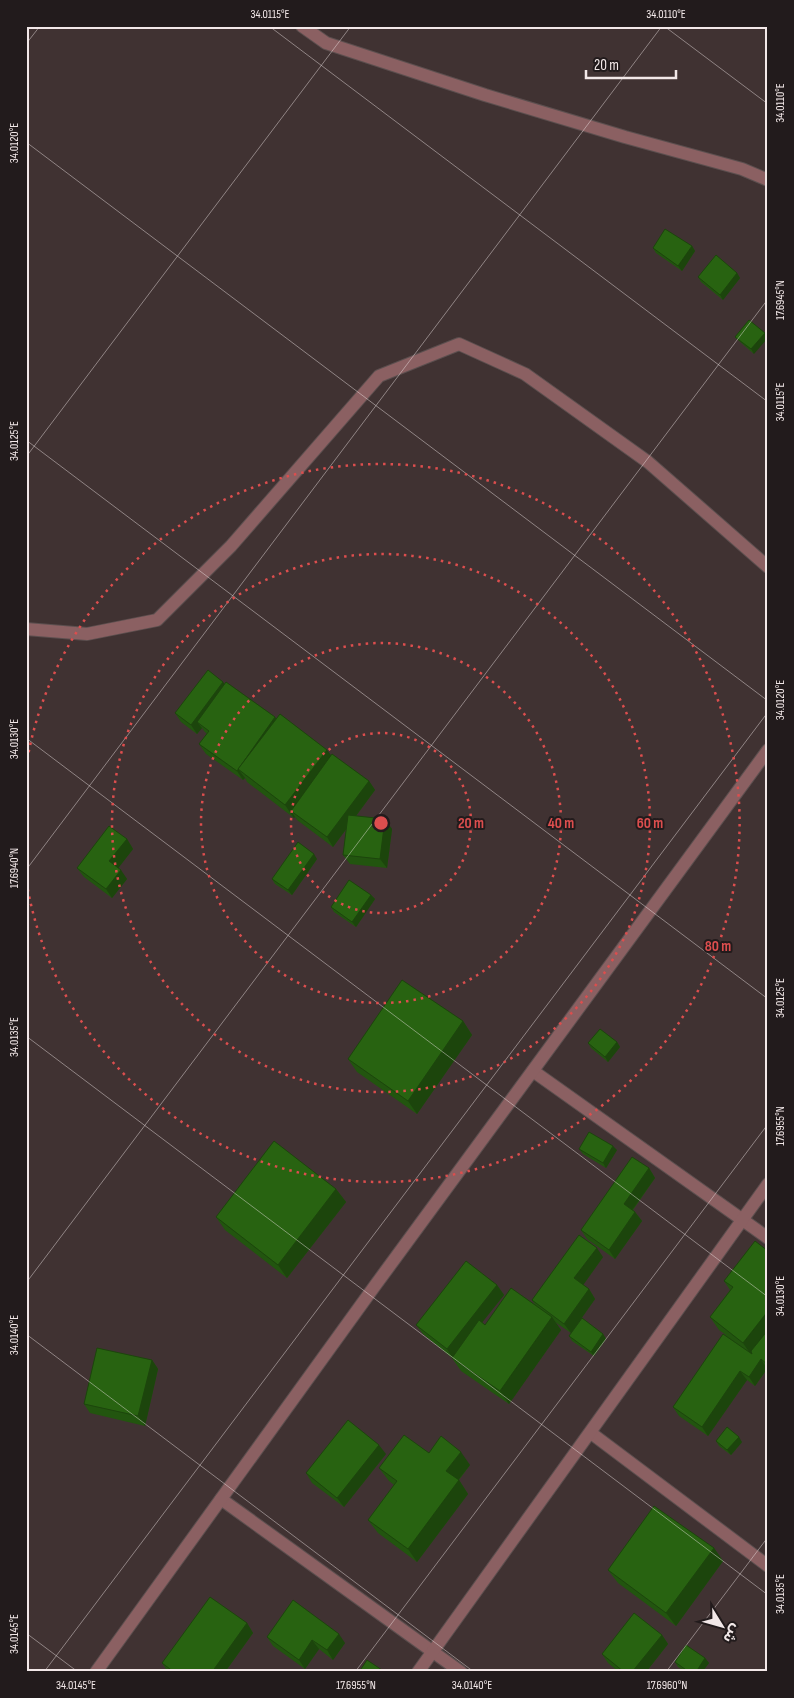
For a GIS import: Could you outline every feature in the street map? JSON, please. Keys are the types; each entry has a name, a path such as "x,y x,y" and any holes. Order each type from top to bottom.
{"street":[{"path":"302,26 326,43 485,95 625,137 742,169 768,180"},
{"path":"26,629 87,634 157,620 231,546 379,376 459,344 525,374 648,462 768,567"},
{"path":"96,1672 532,1071 768,750"},
{"path":"532,1071 768,1238"},
{"path":"418,1672 768,1184"},
{"path":"591,1433 768,1566"},
{"path":"221,1499 461,1672"}],"building":[{"path":"665,229 692,246 678,266 653,248"},
{"path":"716,255 737,273 720,295 698,277"},
{"path":"749,320 765,333 751,349 735,337"},
{"path":"208,670 223,682 191,725 175,713"},
{"path":"226,682 275,717 237,771 199,744 209,731 197,722"},
{"path":"280,714 327,750 285,805 238,769"},
{"path":"332,754 369,781 327,837 291,811"},
{"path":"348,815 385,819 380,859 343,855"},
{"path":"109,826 127,839 109,861 121,870 106,889 77,868"},
{"path":"298,842 314,854 288,890 272,879"},
{"path":"349,880 371,895 352,922 331,907"},
{"path":"402,980 463,1021 408,1101 348,1059"},
{"path":"600,1029 617,1042 605,1057 588,1043"},
{"path":"589,1132 613,1146 603,1163 579,1149"},
{"path":"274,1141 336,1189 278,1265 216,1217"},
{"path":"632,1157 649,1168 624,1204 635,1212 609,1250 581,1230"},
{"path":"579,1235 597,1248 574,1278 589,1289 564,1324 532,1300"},
{"path":"755,1241 768,1251 768,1311 743,1343 710,1317 733,1287 724,1281"},
{"path":"466,1261 497,1285 447,1349 416,1325"},
{"path":"511,1288 552,1317 500,1391 452,1358 479,1320 485,1325"},
{"path":"582,1318 603,1334 591,1352 569,1336"},
{"path":"768,1330 768,1365 761,1359 749,1377 740,1371 702,1427 673,1407 723,1334 752,1354 751,1351"},
{"path":"97,1348 152,1360 138,1416 84,1404"},
{"path":"348,1420 379,1445 337,1498 306,1473"},
{"path":"727,1427 739,1437 727,1450 716,1441"},
{"path":"404,1435 429,1453 441,1436 461,1452 446,1471 459,1480 408,1549 368,1520 397,1481 379,1468"},
{"path":"654,1506 714,1548 666,1613 608,1570"},
{"path":"210,1597 247,1623 212,1672 174,1672 162,1663"},
{"path":"293,1600 339,1634 327,1650 312,1640 299,1660 267,1637"},
{"path":"634,1613 662,1635 632,1672 624,1672 602,1654"},
{"path":"686,1645 705,1658 696,1672 689,1672 675,1662"},
{"path":"367,1660 385,1672 359,1672"}]}
